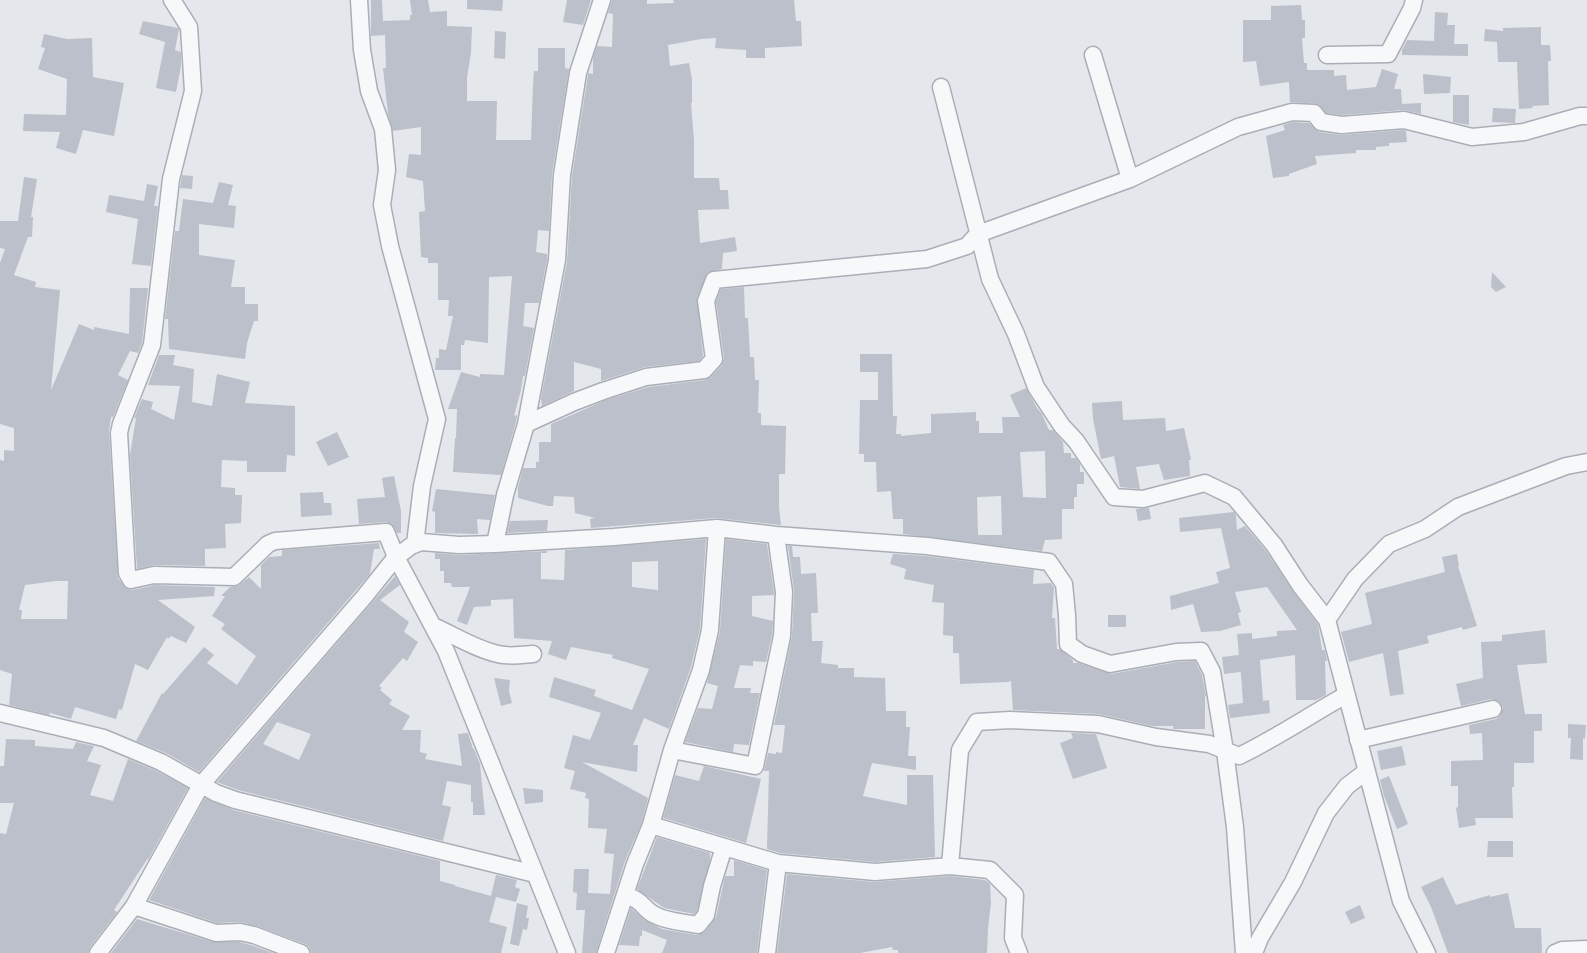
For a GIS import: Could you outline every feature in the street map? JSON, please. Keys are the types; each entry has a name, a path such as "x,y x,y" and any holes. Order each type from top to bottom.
{"street":[{"path":"172,0 189,27 193,91 171,179 152,345 121,424 119,434 127,573 131,580 154,575 234,577 268,544 275,541 386,532 396,557 446,650 567,953"},
{"path":"359,0 362,50 369,91 382,129 387,170 382,206 390,246 437,419 422,486 415,544"},
{"path":"495,544 506,495 526,424 557,260 562,175 578,73 602,0"},
{"path":"1327,55 1388,54 1412,8 1414,0"},
{"path":"1093,55 1130,179"},
{"path":"940,87 990,278 1016,334 1036,387 1062,426 1076,441 1114,497 1143,499 1205,482 1234,496 1274,545 1300,585 1327,620 1401,901 1427,953"},
{"path":"526,424 574,402 638,380 704,370 714,359 706,301 714,280 927,259 967,246 978,234 1130,179 1238,127 1292,112 1314,113 1321,122 1342,124 1404,120 1472,137 1524,132 1580,116 1587,116"},
{"path":"1327,620 1355,579 1389,544 1425,529 1458,507 1566,466 1587,462"},
{"path":"606,953 635,864 651,825 672,750 701,670 710,630 717,528"},
{"path":"98,953 134,906 201,785 358,604 396,557 421,542 459,545 495,544 614,537 717,528 776,535 926,546 1049,562 1064,584 1068,644 1082,654 1110,664 1176,652 1201,651 1212,672 1225,751 1235,827 1244,953"},
{"path":"672,750 755,766 782,636 784,592 776,535"},
{"path":"433,626 498,655 533,654"},
{"path":"950,866 960,750 977,722 1010,720 1098,724 1156,737 1209,744 1239,756 1272,740 1308,716 1346,695"},
{"path":"1358,740 1493,710"},
{"path":"0,713 104,738 161,762 216,793 234,800 536,874"},
{"path":"1254,953 1260,938 1293,882 1326,813 1347,786 1367,771"},
{"path":"651,825 778,863 875,872 950,866 990,870 1015,895 1013,938 1019,953"},
{"path":"626,896 636,898 653,915 679,923 698,925 706,915 712,886 724,848"},
{"path":"767,953 778,863"},
{"path":"134,906 216,933 240,932 254,935 301,953"},
{"path":"1555,953 1562,950 1587,949"}],"building":[{"path":"371,0 382,0 383,21 410,20 410,15 412,15 410,0 428,0 430,12 447,11 447,26 472,27 467,78 467,101 497,101 496,140 531,140 534,71 538,71 538,48 565,48 565,68 569,69 552,174 549,231 538,230 536,252 547,254 547,259 539,303 525,303 523,326 534,328 525,376 523,376 514,416 517,415 516,422 501,475 453,472 457,409 448,409 461,372 480,377 480,374 504,375 512,276 489,277 488,343 465,340 464,345 461,345 461,370 435,370 436,358 439,358 439,349 446,350 453,316 448,316 449,300 438,300 438,263 428,263 428,258 421,257 419,212 425,211 423,181 406,177 409,154 421,155 421,127 393,131 388,114 383,68 386,68 385,35 371,36"},
{"path":"467,0 503,0 502,11 467,9"},
{"path":"567,0 591,0 583,25 563,22"},
{"path":"612,0 647,0 647,4 674,3 673,0 794,0 796,21 801,21 802,46 765,48 765,58 746,58 746,50 715,48 716,38 668,45 670,66 689,63 692,79 694,178 719,178 720,190 728,190 729,209 698,210 700,243 735,237 737,251 723,253 722,269 708,272 697,297 703,356 699,361 645,367 601,381 601,369 574,362 574,391 542,406 541,398 567,262 572,176 588,73 593,74 593,58 597,46 612,47 613,14 608,13"},
{"path":"1301,5 1302,20 1305,20 1305,38 1302,38 1304,63 1307,63 1307,70 1334,70 1334,76 1346,75 1347,90 1376,87 1382,69 1398,74 1394,89 1401,89 1402,104 1421,103 1421,114 1404,110 1342,115 1326,113 1318,104 1290,102 1289,82 1260,86 1256,61 1243,62 1243,20 1271,20 1271,6"},
{"path":"1435,12 1448,13 1447,25 1455,25 1454,44 1468,44 1468,56 1402,55 1402,50 1407,40 1434,41"},
{"path":"143,21 179,29 175,50 181,52 181,66 176,92 156,88 165,42 139,34"},
{"path":"1541,27 1541,45 1550,45 1551,61 1548,61 1549,105 1519,109 1517,62 1498,62 1497,42 1484,41 1485,29 1503,31 1503,28"},
{"path":"495,31 506,32 505,59 494,58"},
{"path":"44,34 67,39 92,38 93,77 124,83 114,136 83,130 76,154 56,148 60,132 23,131 24,114 66,115 67,79 38,69 45,48 41,47"},
{"path":"1423,74 1451,77 1450,93 1424,94"},
{"path":"1453,95 1469,95 1469,125 1453,122"},
{"path":"1493,108 1516,109 1515,123 1492,122"},
{"path":"1293,122 1309,123 1319,132 1341,135 1403,130 1406,131 1407,142 1389,143 1389,146 1376,147 1376,150 1356,150 1356,153 1315,156 1317,164 1289,174 1289,176 1273,178 1266,136 1285,130 1283,125"},
{"path":"182,175 193,176 192,189 180,188"},
{"path":"24,177 37,179 31,217 33,217 32,237 28,237 14,275 36,282 35,287 60,290 51,390 79,324 94,330 94,327 129,334 130,288 148,288 142,343 138,353 130,351 118,375 128,380 113,417 111,417 109,431 118,578 126,589 133,590 155,585 215,587 214,596 158,600 195,627 186,643 171,636 168,639 167,637 148,670 135,664 122,710 119,709 116,719 75,707 71,719 9,705 12,674 0,670 0,460 4,461 4,450 14,451 14,428 0,424 0,263 5,249 0,248 0,221 18,221","holes":["68,581 67,619 21,619 22,610 19,610 25,585"]},
{"path":"219,182 233,185 228,205 236,206 234,228 199,224 199,255 235,260 231,287 245,287 245,304 258,304 258,321 254,321 247,343 245,359 169,349 168,319 165,319 175,231 179,231 183,199 213,203"},
{"path":"147,184 158,186 154,206 158,206 151,266 132,264 138,219 106,212 109,195 144,201"},
{"path":"1492,272 1506,287 1496,292 1491,287"},
{"path":"744,287 745,318 748,318 750,357 754,357 755,380 759,380 758,413 761,413 761,425 786,426 785,474 779,474 781,525 716,518 591,528 590,519 595,518 575,513 574,497 554,496 553,506 518,498 518,488 523,468 536,468 536,462 539,462 539,442 551,442 551,424 606,400 648,387 705,380 711,377 722,365 724,358 716,302 721,289"},
{"path":"860,354 892,354 893,416 897,416 896,434 901,434 901,436 931,433 931,414 976,412 976,421 979,421 979,433 1003,433 1002,417 1020,417 1010,395 1026,388 1042,414 1049,430 1053,430 1063,442 1064,453 1071,453 1071,458 1076,458 1080,464 1080,472 1084,472 1084,484 1077,484 1077,497 1074,497 1074,509 1062,509 1062,539 1045,540 1042,551 903,534 903,519 893,519 891,491 877,492 876,462 864,462 864,454 859,454 860,400 878,400 878,372 860,372","holes":["1045,451 1046,498 1023,497 1020,452","1001,496 1002,535 978,535 977,497"]},
{"path":"159,355 175,355 173,365 194,369 192,402 212,406 217,374 250,382 245,403 295,406 295,456 287,455 286,472 247,472 247,461 222,460 221,487 235,488 235,495 242,495 241,523 225,524 226,548 205,549 205,566 154,565 137,569 130,455 136,418 134,418 142,399 153,402 151,409 174,420 180,386 148,385"},
{"path":"1122,401 1123,420 1165,418 1166,431 1184,428 1191,460 1189,460 1190,476 1164,480 1159,464 1136,467 1140,489 1120,487 1114,456 1101,459 1093,419 1092,403"},
{"path":"337,432 349,457 328,466 316,442"},
{"path":"394,476 401,511 401,533 397,533 392,524 386,522 359,524 357,499 385,497 382,478"},
{"path":"436,489 495,495 490,520 477,519 478,534 435,533 435,512 432,511"},
{"path":"323,492 324,503 331,503 332,515 301,517 300,493"},
{"path":"1149,508 1151,519 1138,521 1136,509"},
{"path":"1234,512 1237,530 1245,526 1266,551 1318,624 1322,650 1325,650 1327,661 1325,661 1326,695 1316,700 1296,700 1295,655 1260,660 1263,701 1269,700 1270,713 1230,718 1228,705 1243,703 1241,673 1224,674 1222,657 1239,655 1237,634 1252,633 1252,639 1277,636 1277,631 1297,630 1267,587 1235,592 1241,612 1238,613 1241,625 1220,631 1201,632 1193,604 1171,610 1170,596 1219,583 1216,572 1230,568 1221,528 1180,532 1179,518"},
{"path":"548,520 547,531 507,533 510,521"},
{"path":"706,539 700,629 691,667 669,729 644,718 633,745 638,745 637,772 582,762 648,798 642,822 625,861 596,953 582,953 585,910 576,910 577,893 573,892 574,869 589,869 588,893 610,894 614,854 604,853 607,829 588,828 589,799 585,798 586,793 570,789 575,771 564,768 573,735 590,740 601,713 549,697 554,677 596,690 594,696 632,710 649,669 612,658 613,655 571,647 566,660 548,654 552,641 514,638 513,599 491,600 491,606 474,607 467,625 457,621 470,587 452,587 451,583 444,583 444,571 440,571 440,559 435,559 435,553 459,555 547,551 547,553 541,553 541,579 564,580 565,550","holes":["658,561 658,590 632,587 632,562"]},
{"path":"726,539 767,544 774,592 774,595 752,596 752,616 773,621 772,635 766,662 753,661 753,666 740,665 734,688 751,688 750,693 760,693 749,745 734,744 733,752 685,742 698,708 712,709 718,686 707,683 720,631"},
{"path":"379,543 380,549 374,549 370,574 199,772 166,753 136,741 162,693 204,647 214,655 207,663 237,685 256,656 221,629 225,624 212,616 225,596 221,596 230,587 238,586 249,577 261,589 261,565 269,557 282,556 282,550"},
{"path":"788,546 792,546 793,557 800,557 801,574 816,573 818,613 811,613 812,641 823,641 821,663 838,665 838,668 854,668 854,677 885,678 886,711 906,711 906,727 910,727 908,756 916,756 916,770 872,763 863,796 907,805 907,775 933,775 935,857 875,862 780,853 767,849 769,771 764,771 768,753 782,753 785,725 774,725 792,636 794,591"},
{"path":"893,554 926,556 1034,570 1033,584 1051,583 1054,588 1052,618 1055,618 1057,649 1060,649 1073,660 1073,663 1111,674 1177,662 1195,661 1202,675 1206,696 1205,729 1173,729 1173,726 1152,726 1099,714 1013,710 1011,681 960,684 959,653 953,653 953,636 943,635 944,603 932,602 934,585 904,579 906,569 890,564"},
{"path":"1457,554 1458,566 1477,626 1463,630 1462,627 1427,636 1429,643 1398,651 1404,694 1390,696 1383,653 1349,662 1341,632 1372,624 1365,593 1445,572 1442,557"},
{"path":"395,576 400,585 380,600 409,622 404,632 418,642 407,661 403,658 379,686 382,688 380,690 392,700 389,704 410,716 402,730 421,730 420,752 427,754 425,759 462,766 458,734 468,733 480,764 485,815 473,815 471,785 447,781 442,805 451,807 443,841 238,790 217,782","holes":["277,722 311,734 299,760 263,744"]},
{"path":"1108,615 1126,615 1126,627 1108,627"},
{"path":"1545,630 1547,663 1517,665 1525,714 1542,714 1542,731 1534,731 1534,763 1514,763 1514,787 1512,787 1513,818 1475,818 1476,825 1459,828 1456,808 1458,807 1458,786 1451,786 1451,761 1483,760 1482,733 1470,734 1469,725 1496,719 1500,716 1503,707 1500,702 1491,699 1461,706 1456,684 1483,678 1481,642 1502,641 1502,635"},
{"path":"494,678 510,680 509,691 512,703 501,706"},
{"path":"1568,724 1586,725 1585,739 1583,738 1583,760 1570,759 1571,738 1568,738"},
{"path":"1071,733 1096,734 1107,768 1073,779 1060,743 1073,738"},
{"path":"6,739 35,740 35,746 73,749 76,742 94,746 87,761 101,765 90,795 113,801 128,759 157,771 188,788 148,860 148,858 114,910 117,912 90,947 88,953 0,953 0,833 6,834 14,803 0,803 0,766 4,766"},
{"path":"1402,746 1406,765 1381,770 1377,751"},
{"path":"704,766 761,779 746,843 663,818 675,775 699,781"},
{"path":"1389,776 1408,824 1397,829 1380,780"},
{"path":"523,788 543,790 543,802 525,804"},
{"path":"205,798 233,810 440,861 440,881 491,896 496,875 517,880 515,887 520,889 516,902 496,897 489,922 507,927 501,953 311,953 309,947 305,944 257,926 240,922 217,923 149,900"},
{"path":"657,837 710,853 710,860 697,911 694,914 664,908 637,889"},
{"path":"1488,841 1513,841 1513,857 1487,857"},
{"path":"734,860 767,870 757,953 662,953 667,940 642,930 639,946 619,945 631,908 646,921 662,929 696,935 705,932 716,917 725,876 734,876"},
{"path":"787,874 874,882 950,876 985,880 990,884 991,903 987,953 898,953 898,950 893,950 892,947 860,953 777,953"},
{"path":"1443,877 1456,905 1490,895 1490,897 1508,893 1515,928 1541,928 1542,953 1448,953 1431,907 1421,887"},
{"path":"517,903 528,906 526,918 529,918 527,930 523,929 519,946 510,944"},
{"path":"1360,905 1365,918 1351,924 1345,912"},
{"path":"137,919 213,942 239,942 273,953 111,953"}]}
